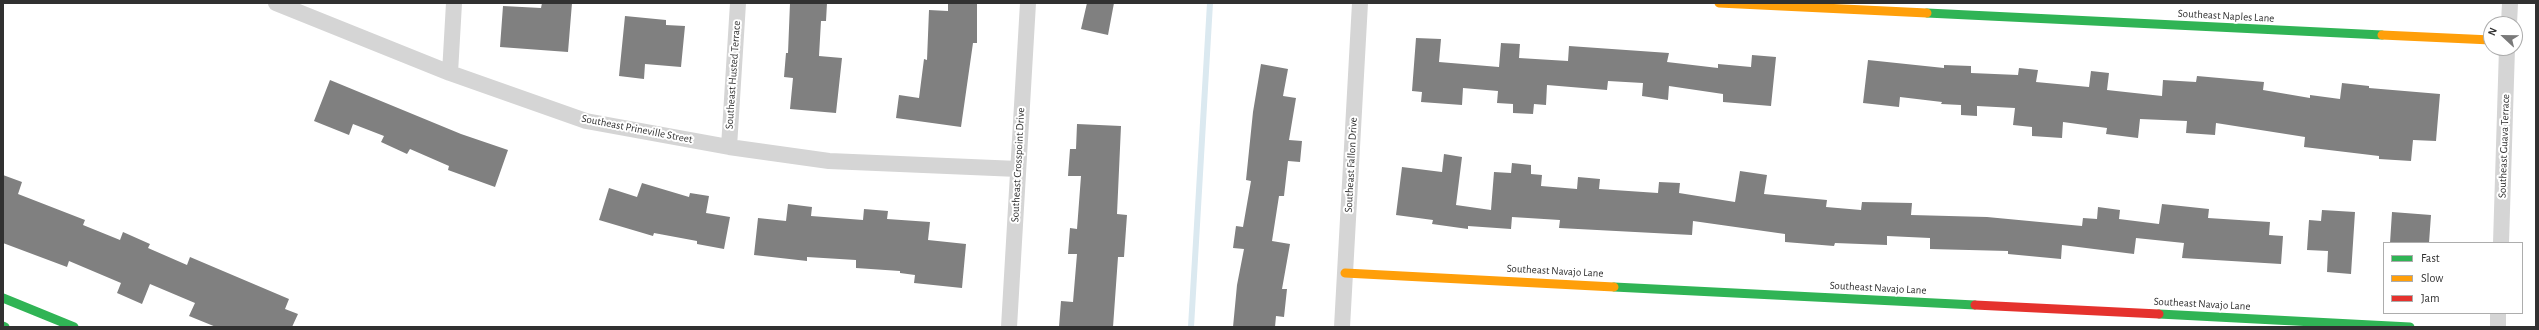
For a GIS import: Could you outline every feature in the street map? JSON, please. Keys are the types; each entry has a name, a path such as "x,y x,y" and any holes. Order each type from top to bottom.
{"street":[{"name":"Southeast Prineville Street","path":"276,3 450,73 586,121 729,147 829,161 1018,169"},
{"path":"450,73 454,3"},
{"name":"Southeast Husted Terrace","path":"729,147 738,3"},
{"name":"Southeast Crosspoint Drive","path":"1009,327 1028,3"},
{"name":"Southeast Fallon Drive","path":"1342,327 1360,3"},
{"name":"Southeast Naples Lane","path":"1719,3 2483,40"},
{"path":"2509,16 2510,3"},
{"name":"Southeast Guava Terrace","path":"2501,242 2508,56"},
{"name":"Southeast Navajo Lane","path":"1345,273 2410,327"},
{"path":"3,318 7,299 74,327"},
{"path":"2498,314 2498,327"}],"building":[{"path":"542,3 572,3 568,52 500,47 503,6 541,8"},
{"path":"790,3 827,3 826,21 821,21 819,56 842,58 836,113 790,109 793,78 784,77 786,53 788,53"},
{"path":"948,3 977,3 977,43 973,43 961,127 896,118 899,95 919,98 924,59 927,60 929,10 948,11"},
{"path":"1087,3 1114,3 1108,35 1081,29"},
{"path":"625,16 666,20 666,25 685,26 681,67 645,64 644,79 619,76"},
{"path":"1416,38 1441,39 1439,62 1499,67 1501,43 1520,44 1519,58 1568,61 1569,46 1669,53 1667,62 1718,68 1718,64 1751,67 1752,55 1776,57 1771,106 1723,102 1723,94 1669,86 1668,100 1642,96 1643,83 1608,81 1607,90 1547,85 1546,105 1534,104 1533,114 1513,113 1513,104 1497,103 1498,91 1463,88 1462,105 1421,102 1422,92 1412,91"},
{"path":"1868,60 1944,68 1944,65 1971,66 1971,73 2018,75 2019,68 2038,70 2036,82 2089,87 2091,71 2109,73 2107,90 2162,96 2163,80 2196,82 2197,76 2264,82 2263,90 2310,98 2310,95 2340,99 2342,83 2369,86 2369,88 2440,94 2436,141 2413,140 2411,161 2379,159 2379,156 2304,147 2305,137 2216,123 2215,135 2186,133 2187,121 2140,119 2138,138 2106,134 2107,128 2063,122 2062,138 2032,136 2032,127 2013,125 2015,108 1977,106 1977,116 1961,115 1961,105 1941,104 1942,102 1900,97 1899,107 1863,103"},
{"path":"1261,64 1288,69 1283,96 1296,98 1289,140 1302,141 1300,162 1288,161 1284,196 1279,196 1272,241 1290,244 1282,289 1287,289 1284,317 1276,316 1275,327 1233,327 1237,285 1244,249 1233,248 1236,226 1243,227 1251,181 1246,180 1253,112"},
{"path":"330,80 461,134 508,150 495,187 448,170 449,166 410,149 407,154 381,142 384,136 353,124 349,135 314,121"},
{"path":"1077,124 1121,126 1117,214 1127,215 1124,257 1118,257 1113,327 1059,327 1061,301 1073,302 1077,254 1068,254 1070,228 1077,229 1081,176 1068,176 1070,149 1076,149"},
{"path":"1444,154 1462,157 1456,205 1491,210 1494,172 1511,173 1512,163 1531,165 1531,174 1542,175 1541,186 1577,189 1578,177 1600,179 1599,189 1658,193 1659,182 1680,183 1679,193 1735,202 1740,171 1767,175 1764,194 1827,200 1826,207 1861,210 1862,202 1912,203 1911,215 1987,217 2082,226 2083,218 2097,219 2098,207 2120,210 2119,219 2159,224 2162,204 2209,209 2208,218 2270,222 2269,235 2283,236 2281,264 2182,258 2184,243 2136,238 2134,254 2062,245 2061,259 2008,254 2008,251 1930,249 1930,238 1887,236 1887,245 1835,243 1834,246 1785,242 1785,234 1693,221 1692,235 1559,228 1560,220 1512,217 1511,229 1468,226 1468,229 1432,224 1433,220 1396,215 1402,167 1442,172"},
{"path":"3,175 22,182 18,194 85,220 83,225 120,240 123,232 150,244 148,248 187,265 190,257 289,299 285,309 298,314 292,327 216,327 189,316 195,303 150,284 142,304 117,293 121,283 69,261 67,267 3,243"},
{"path":"642,183 689,197 690,193 709,196 706,213 730,217 724,249 697,244 697,241 654,233 653,236 599,220 609,188 637,197"},
{"path":"788,204 812,207 811,216 863,220 864,209 888,211 887,219 930,222 928,240 966,244 962,288 914,283 915,275 900,273 900,271 856,268 856,260 807,257 807,261 754,255 758,218 786,221"},
{"path":"2322,210 2355,212 2351,274 2327,272 2328,251 2307,250 2309,220 2321,221"},
{"path":"2392,212 2431,215 2429,242 2390,242"}],"waterway":[{"path":"1191,327 1210,3"}],"traffic: fast":[{"path":"1927,13 2382,35"},
{"path":"1614,287 1975,305"},
{"path":"3,298 74,327"},
{"path":"2159,314 2410,327"}],"traffic: slow":[{"path":"1719,3 1927,13"},
{"path":"2382,35 2483,40"},
{"path":"1345,273 1614,287"}],"traffic: jam":[{"path":"1975,305 2159,314"}]}
